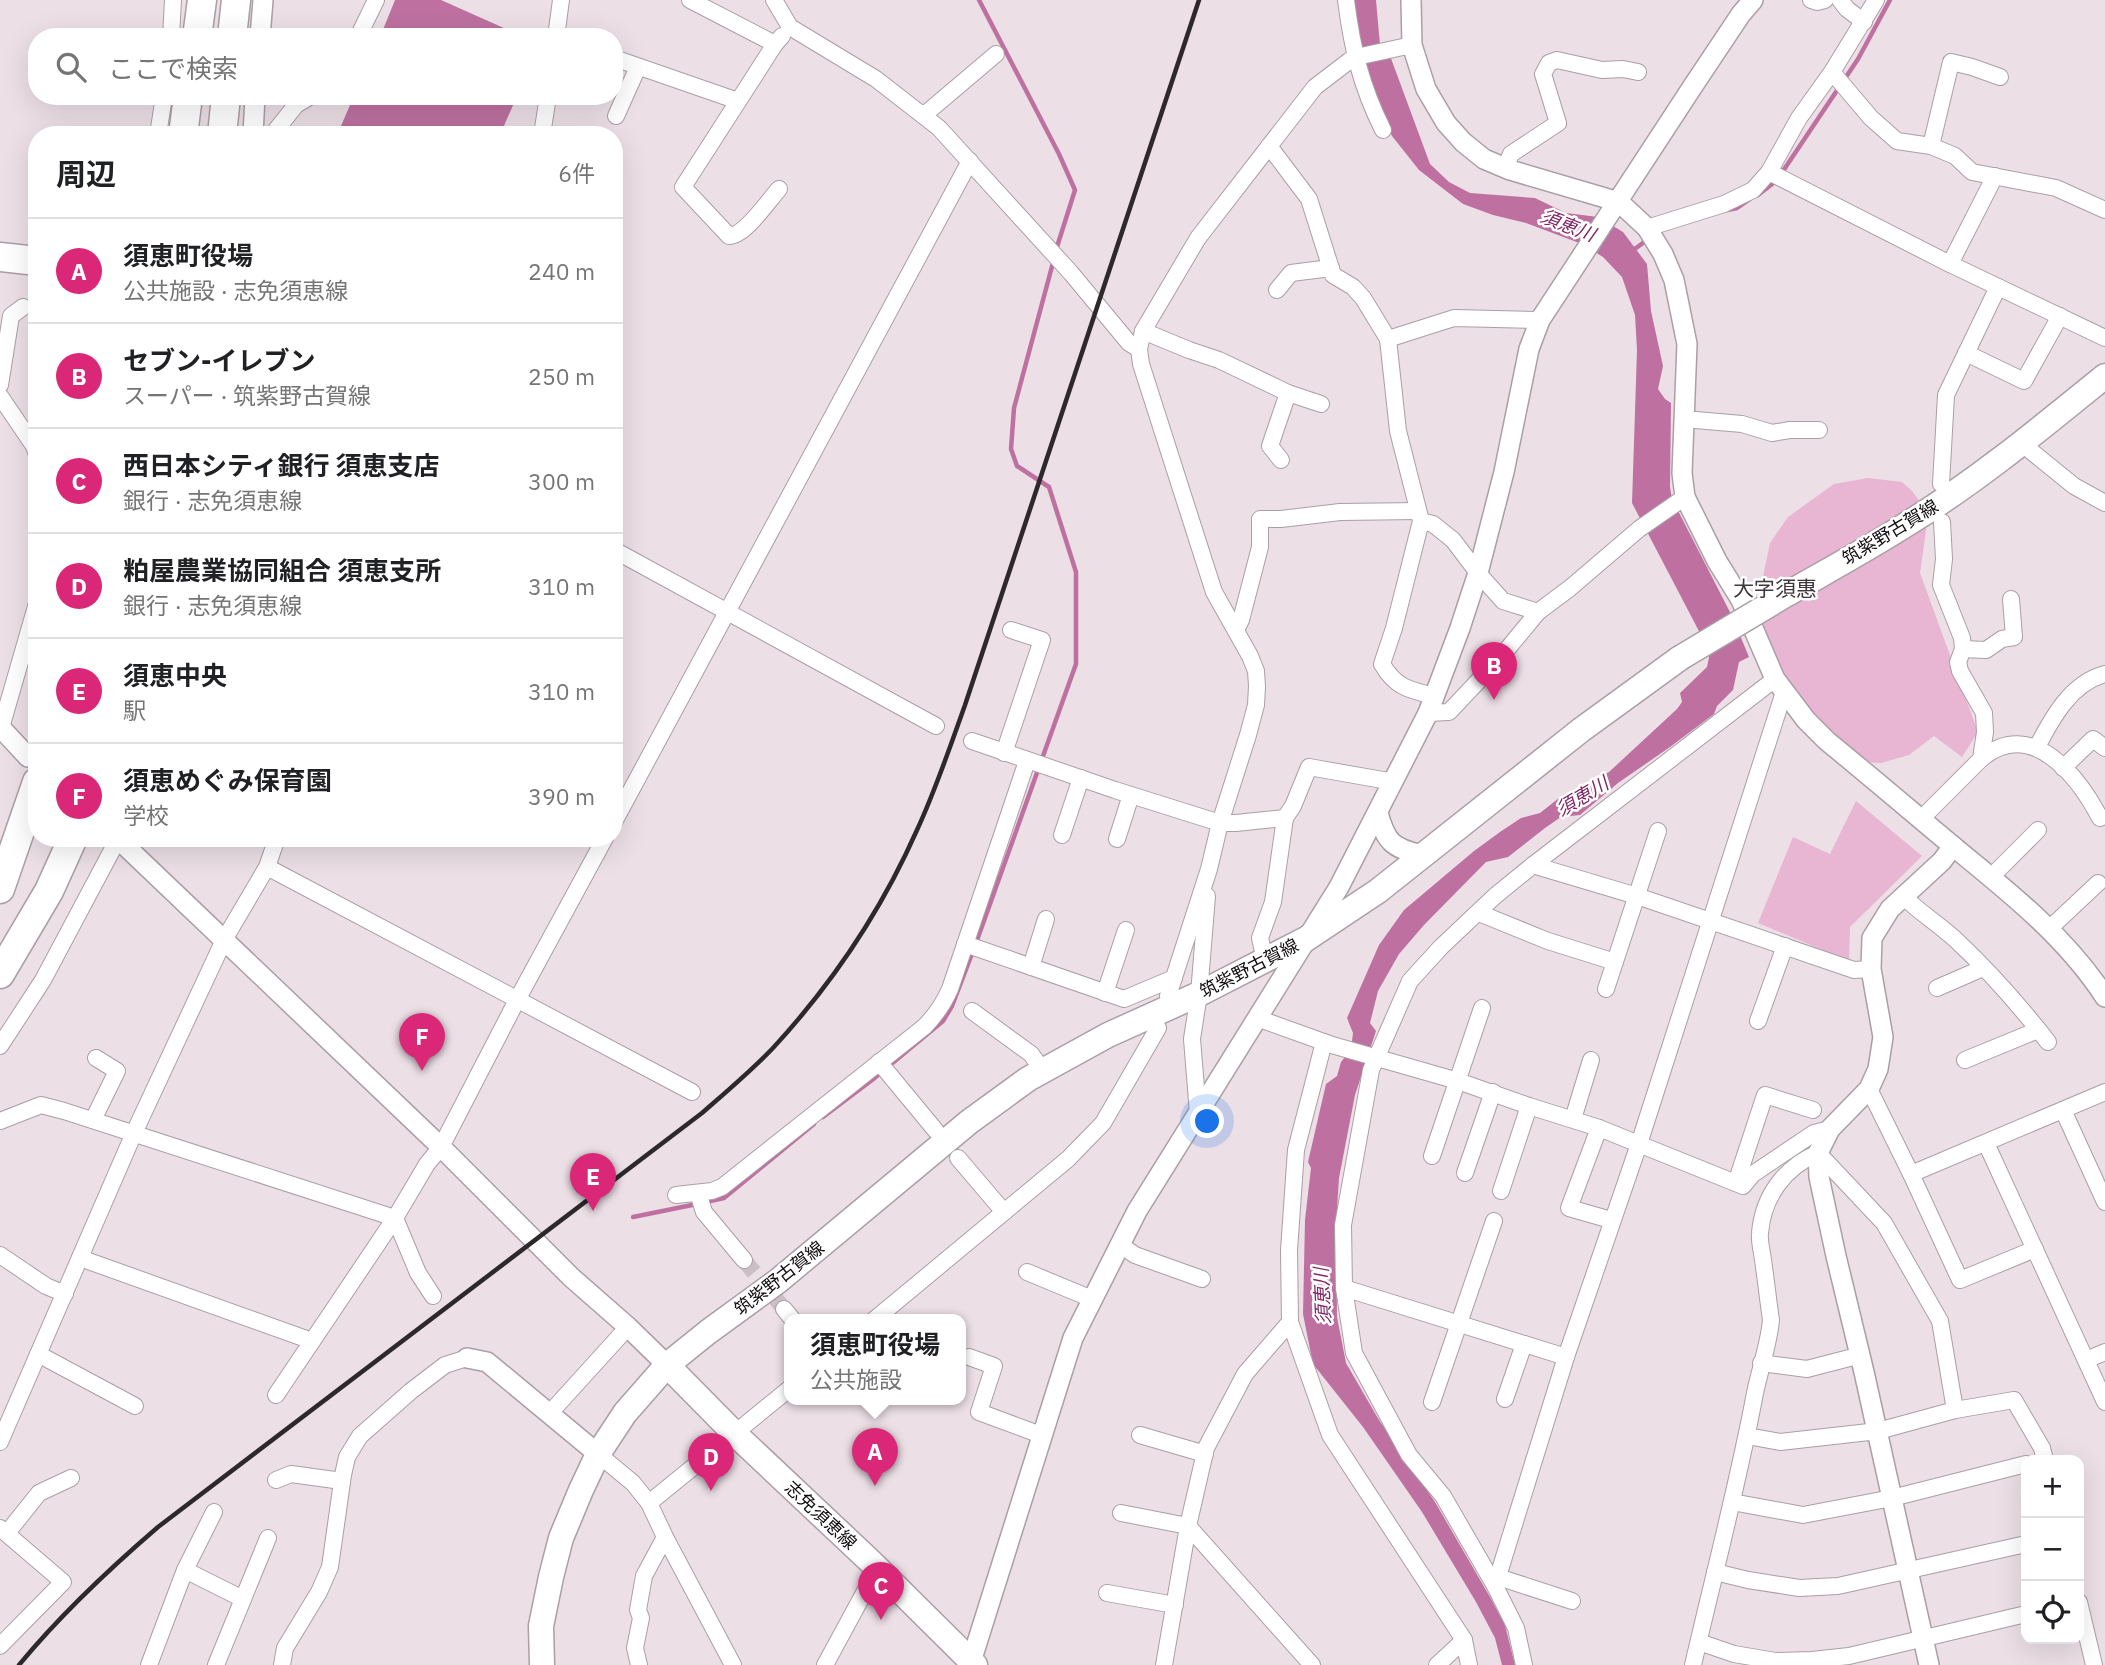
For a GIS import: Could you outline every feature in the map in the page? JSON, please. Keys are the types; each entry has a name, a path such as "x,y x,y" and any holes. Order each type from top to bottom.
{"highway":[{"path":"198,28 202,0"},
{"path":"206,28 209,0"},
{"path":"233,28 236,0"},
{"path":"184,126 187,105"},
{"path":"195,126 197,105"},
{"path":"223,126 225,105"},
{"path":"232,105 232,126"},
{"path":"0,250 28,252"},
{"path":"0,257 28,260"},
{"path":"0,889 28,784"},
{"path":"0,905 28,840"},
{"path":"0,968 55,847"},
{"path":"0,974 49,891 70,847"}],"main road":[{"name":"筑紫野古賀線","path":"542,1665 541,1626 561,1538 598,1454 625,1413 667,1365 778,1281 969,1122 1041,1072 1108,1035 1199,994 1306,939 1378,891 1581,730 1680,658 1908,524 2021,443 2105,376"},
{"name":"志免須恵線","path":"667,1365 973,1664"}],"street":[{"path":"171,28 173,0"},
{"path":"261,28 263,0"},
{"path":"362,28 376,0"},
{"path":"557,28 561,0"},
{"path":"690,0 775,44"},
{"path":"774,0 790,27 876,79 939,128 1071,273 1129,344 1139,349"},
{"path":"1346,0 1370,101 1383,130"},
{"path":"1411,0 1408,45 1426,89 1446,122 1463,142 1484,159 1614,208 1647,229 1663,254 1674,280 1687,344 1682,473 1685,497 1717,561 1741,600 1780,685 1806,720 1827,741 1991,877 2049,929 2103,990"},
{"path":"973,1664 1041,1435 1073,1338 1137,1211 1339,887 1431,704 1478,573 1504,472 1529,349 1540,320 1692,86 1753,0"},
{"path":"1811,0 1825,0"},
{"path":"1840,0 1864,22"},
{"path":"1647,229 1724,204 1753,190 1769,172 1799,118 1839,81 1876,0"},
{"path":"779,189 744,229 735,236 729,236 682,187 775,44 790,27"},
{"path":"1168,996 1209,869 1256,705 1256,671 1214,592 1141,364 1139,349 1143,331 1198,238 1315,87 1358,57 1408,45"},
{"path":"924,115 996,54"},
{"path":"1505,168 1511,154 1558,124 1543,74 1549,63 1557,60 1602,70 1623,69 1638,72"},
{"path":"623,61 738,102"},
{"path":"1931,146 1951,62 2000,77"},
{"path":"623,100 638,66"},
{"path":"1839,81 1871,118 1897,141 1931,146 1955,156 1972,172 2056,187 2105,210"},
{"path":"159,126 163,105"},
{"path":"253,126 255,105"},
{"path":"279,126 296,105"},
{"path":"543,126 547,105"},
{"path":"616,116 621,105"},
{"path":"1269,146 1309,199 1333,275 1353,287 1363,298 1388,339 1398,431 1419,516 1394,628 1381,664 1390,678 1449,712 1499,659 1538,612 1639,529 1685,497"},
{"path":"623,800 970,161"},
{"path":"1769,172 1950,264 2105,338"},
{"path":"1950,264 1995,176"},
{"path":"1277,290 1291,273 1331,268"},
{"path":"1941,484 1946,395 1998,287"},
{"path":"0,385 11,316 23,307"},
{"path":"1966,353 2024,381 2060,316"},
{"path":"1388,339 1454,318 1540,320"},
{"path":"1143,331 1219,360 1288,393 1321,404"},
{"path":"1281,460 1270,446 1288,393"},
{"path":"0,396 28,437"},
{"path":"1684,419 1742,424 1772,433 1819,430"},
{"path":"2021,443 2074,486 2105,503"},
{"path":"1236,630 1260,547 1260,519 1340,512 1419,516 1453,540 1503,601 1538,612"},
{"path":"1942,522 1944,559 1941,585 1962,638 1963,649 1958,662 1960,671 1984,713 1985,732 1981,759"},
{"path":"623,555 936,726"},
{"path":"1963,649 1986,650 2002,639 2014,636 2011,599"},
{"path":"1004,753 1042,640 1011,629"},
{"path":"28,634 1,728 28,764"},
{"path":"2037,747 2062,704 2092,677 2105,674"},
{"path":"1524,1665 1516,1628 1497,1581 1443,1496 1409,1455 1354,1353 1344,1288 1342,1225 1373,1058 1410,981 1441,947 1495,896 1533,865 1780,685"},
{"path":"1497,1581 1566,1357 1639,1144 1710,921 1780,685"},
{"path":"2063,768 2093,739 2105,748"},
{"path":"972,741 1220,823 1285,818"},
{"path":"1922,819 1991,750 2019,743 2046,752 2081,786 2100,818"},
{"path":"676,1195 722,1187 924,1027 943,1004 1027,761"},
{"path":"1265,960 1260,938 1273,902 1285,818 1293,806 1309,767 1394,782"},
{"path":"1062,835 1081,778"},
{"path":"1117,839 1131,795"},
{"path":"1378,813 1383,831 1394,846 1422,855"},
{"path":"1991,877 2038,830"},
{"path":"1606,989 1658,831"},
{"path":"1929,1665 1861,1355 1836,1256 1819,1177 1818,1153 1830,1129 1869,1089 1878,1069 1883,1037 1871,969 1872,938 1890,909 1942,861 1953,846"},
{"path":"0,1046 43,980 113,847"},
{"path":"127,847 440,1147 571,1277 667,1365"},
{"path":"0,1442 134,1133 225,940 267,867 274,847"},
{"path":"276,1395 440,1147 600,847"},
{"path":"1533,865 1637,896 1854,970 1871,969"},
{"path":"267,867 692,1092"},
{"path":"1198,1113 1192,1039 1199,994 1209,869"},
{"path":"2049,929 2096,886 2105,901"},
{"path":"1903,897 1956,940 2007,991 2043,1036 1965,1060"},
{"path":"1479,912 1548,941 1615,962"},
{"path":"1031,967 1046,919"},
{"path":"1105,993 1126,930"},
{"path":"965,944 1124,999 1174,978"},
{"path":"1758,1021 1785,946"},
{"path":"1937,988 1983,968"},
{"path":"1432,1156 1482,1008"},
{"path":"972,1011 1031,1054 1041,1072"},
{"path":"1257,1018 1328,1044 1458,1081 1529,1107 1573,1119 1743,1186 1753,1174 1814,1133 1830,1129"},
{"path":"881,1314 1068,1159 1103,1123 1158,1028"},
{"path":"1328,1044 1296,1150 1289,1250 1290,1322 1330,1435 1464,1640 1469,1665"},
{"path":"93,1120 117,1071 96,1058"},
{"path":"1573,1119 1591,1060"},
{"path":"880,1062 936,1131"},
{"path":"1869,1089 1960,1280 2035,1250"},
{"path":"1465,1173 1493,1092"},
{"path":"1911,1174 2105,1092"},
{"path":"1736,1183 1765,1095 1813,1111"},
{"path":"0,1121 41,1105 395,1218 418,1273 433,1296"},
{"path":"1501,1191 1529,1107"},
{"path":"2063,1110 2105,1202"},
{"path":"1599,1128 1569,1208 1611,1220"},
{"path":"1986,1143 2105,1402"},
{"path":"1693,1665 1770,1333 1771,1320 1759,1235 1765,1209 1774,1189 1784,1176 1802,1160 1818,1153"},
{"path":"1818,1153 1884,1223 1940,1321 1955,1410"},
{"path":"958,1158 1004,1212"},
{"path":"698,1193 704,1212 744,1260"},
{"path":"1432,1402 1494,1221"},
{"path":"1119,1244 1135,1255 1202,1279"},
{"path":"0,1255 46,1286 65,1294"},
{"path":"80,1258 312,1341"},
{"path":"1027,1272 1092,1299"},
{"path":"1344,1288 1566,1357"},
{"path":"1164,1665 1188,1527 1206,1448 1245,1374 1290,1322"},
{"path":"549,1414 628,1327"},
{"path":"1505,1399 1524,1344"},
{"path":"2086,1360 2105,1352"},
{"path":"38,1354 135,1406"},
{"path":"1761,1363 1807,1369 1861,1355"},
{"path":"969,1357 994,1366 979,1412 1041,1435"},
{"path":"282,1665 285,1648 319,1592 330,1567 347,1457 360,1436 411,1391 445,1365 467,1358 487,1362 633,1483 649,1503 664,1537 733,1665"},
{"path":"649,1503 784,1393"},
{"path":"1747,1436 1780,1442 1878,1431 1955,1410 2014,1400 2042,1448 2043,1455"},
{"path":"1140,1435 1205,1454"},
{"path":"1732,1502 1803,1516 1892,1498 2021,1465"},
{"path":"276,1480 291,1474 342,1481"},
{"path":"0,1646 63,1582 4,1531 39,1493 71,1478"},
{"path":"149,1665 185,1570 214,1512"},
{"path":"1121,1513 1188,1527 1312,1665"},
{"path":"639,1665 635,1648 641,1618 638,1611 644,1576 664,1537"},
{"path":"216,1665 268,1538"},
{"path":"1714,1572 1799,1587 1838,1586 2021,1545"},
{"path":"825,1665 877,1569"},
{"path":"185,1570 243,1600"},
{"path":"1497,1581 1572,1601"},
{"path":"1107,1593 1175,1605"},
{"path":"1699,1642 1734,1654 1775,1661 1812,1660 1849,1656 2021,1615"},
{"path":"2084,1623 2094,1665"},
{"path":"1437,1665 1464,1640"}],"shaded area":[{"path":"1868,478 1902,482 1923,506 1927,523 1920,573 1978,732 1962,757 1934,736 1909,755 1881,763 1862,762 1825,734 1766,650 1755,616 1770,543 1788,517 1834,484"},
{"path":"1856,801 1922,856 1850,927 1849,961 1758,923 1793,837 1830,854"}],"water":[{"path":"395,0 441,0 504,28 384,28"},
{"name":"須恵川","path":"1352,0 1376,0 1380,45 1389,53 1430,164 1449,182 1470,193 1535,198 1566,213 1598,217 1623,232 1647,264 1651,311 1663,366 1658,389 1671,403 1672,499 1732,616 1749,657 1739,662 1733,690 1717,706 1714,714 1618,783 1580,815 1561,817 1508,857 1486,862 1399,954 1378,991 1370,1023 1376,1031 1355,1095 1339,1178 1336,1225 1337,1317 1346,1363 1379,1420 1435,1502 1490,1597 1505,1625 1515,1665 1502,1665 1495,1638 1422,1512 1363,1427 1313,1364 1303,1314 1305,1220 1311,1168 1308,1162 1326,1084 1337,1076 1352,1041 1353,1033 1347,1018 1379,945 1404,910 1500,832 1521,818 1540,813 1559,798 1609,772 1677,709 1682,702 1680,693 1707,667 1709,657 1701,635 1632,503 1637,350 1635,315 1622,277 1603,257 1582,244 1463,204 1419,170 1392,136 1373,98"},
{"path":"350,105 513,105 504,126 341,126"}],"waterway":[{"path":"979,0 1075,190 1056,250"},
{"path":"1781,174 1858,59 1890,0"},
{"path":"1758,195 1776,181"},
{"path":"1727,210 1737,208 1750,199"},
{"path":"1632,251 1647,240"},
{"path":"976,943 1076,664 1076,572 1049,487 1017,466 1011,449 1014,408 1054,259"},
{"path":"823,1117 943,1021 952,1006 973,951"},
{"path":"706,1202 724,1198 814,1124"},
{"path":"633,1217 697,1204"}],"tunnel":[{"path":"744,1260 784,1309"}],"railway":[{"path":"19,1665 86,1593 158,1527 702,1113 773,1048 835,972 888,888 917,830 942,768 1199,0"}],"place":[{"name":"セブン-イレブン","path":"1494,700"},
{"name":"須恵めぐみ保育園","path":"422,1071"},
{"name":"須恵中央","path":"593,1211"},
{"name":"須恵町役場","path":"875,1486"},
{"name":"粕屋農業協同組合 須恵支所","path":"711,1491"},
{"name":"西日本シティ銀行 須恵支店","path":"881,1620"}],"district":[{"name":"大字須惠","path":"1775,588"}]}
